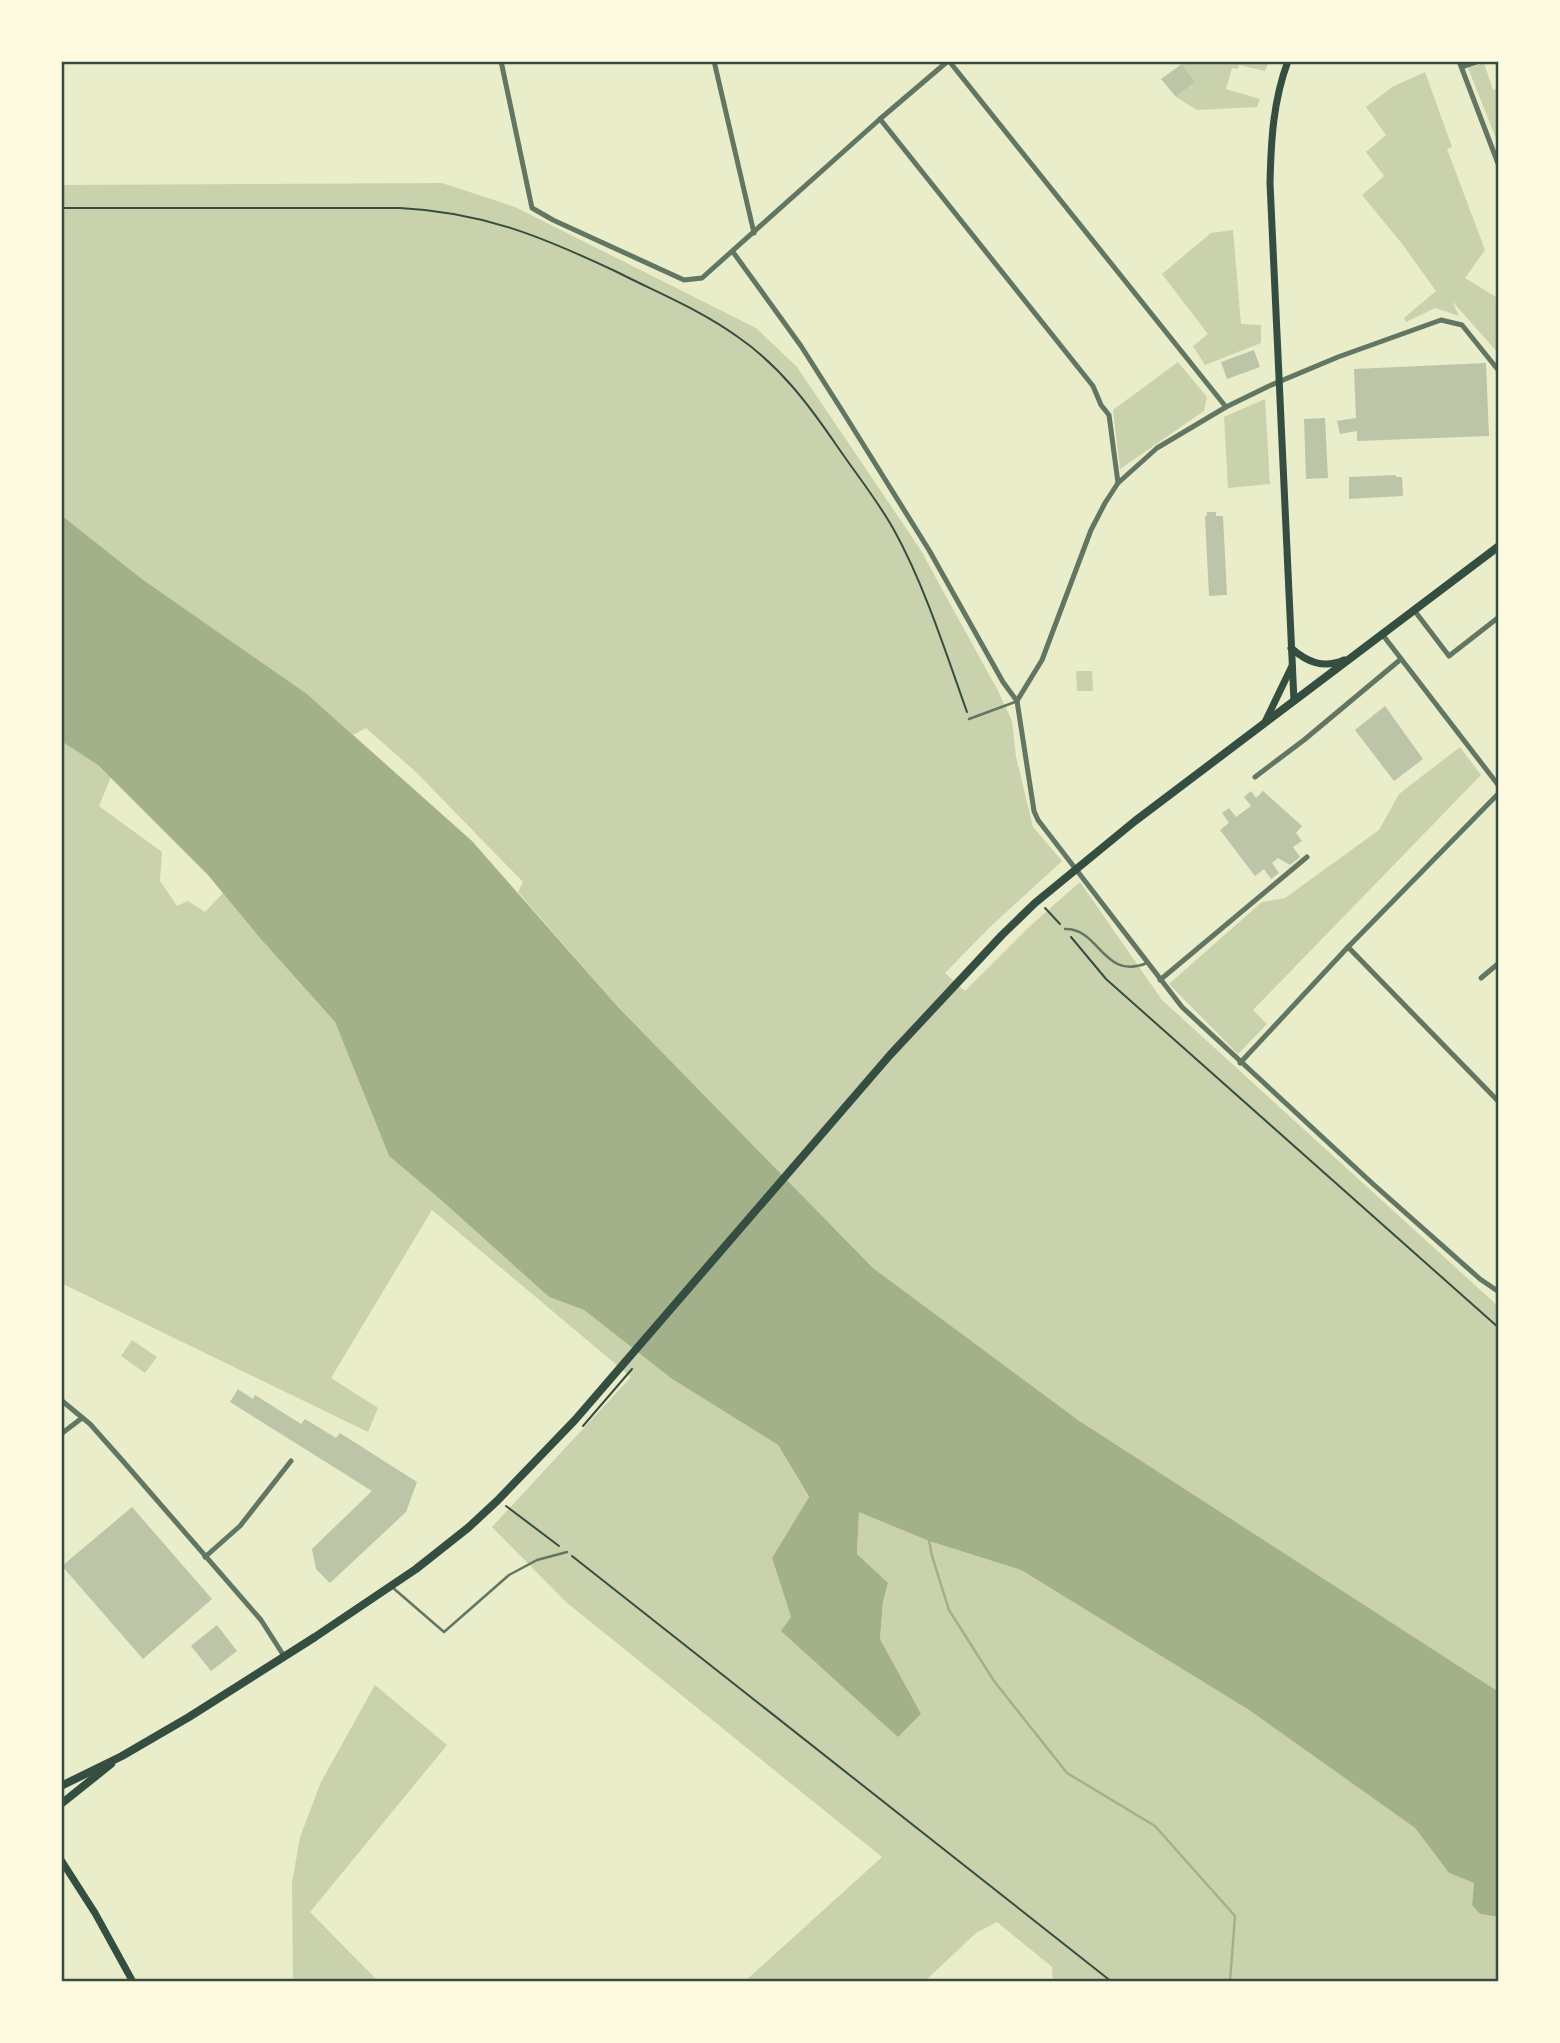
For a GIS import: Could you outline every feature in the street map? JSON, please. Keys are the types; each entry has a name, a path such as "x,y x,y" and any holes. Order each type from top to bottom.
{"main road":[{"path":"1288,61 1275,108 1270,154 1294,701"},
{"path":"61,1786 122,1756 189,1717 391,1586 469,1527 575,1420 890,1055 1002,935 1050,890 1135,821 1499,546"},
{"path":"1291,648 1311,663 1336,664 1353,656"},
{"path":"1265,722 1292,665"},
{"path":"61,1804 122,1756"},
{"path":"61,1860 95,1913 133,1982"}],"street":[{"path":"501,61 532,208 684,280 702,278 949,61 1226,407"},
{"path":"714,61 754,233"},
{"path":"1480,61 1461,64 1499,166"},
{"path":"880,119 1093,386 1101,405 1110,415 1118,483"},
{"path":"733,252 801,346 843,412 929,550 1003,682 1017,701 1034,811 1038,820 1182,1007 1373,1184 1480,1279 1499,1292"},
{"path":"1017,701 1042,660 1091,530 1118,483 1157,448 1226,407 1280,381 1441,320 1462,325 1499,371"},
{"path":"1414,610 1450,656 1499,617"},
{"path":"1382,634 1499,786"},
{"path":"1255,778 1401,659"},
{"path":"1240,1063 1348,947 1499,793"},
{"path":"1160,980 1307,857"},
{"path":"1348,947 1499,1102"},
{"path":"1480,978 1499,963"},
{"path":"61,1400 122,1460 261,1620 284,1656"},
{"path":"61,1434 82,1418"},
{"path":"205,1557 240,1526 291,1461"}],"lane":[{"path":"969,719 1017,701"},
{"path":"1065,929 1072,929 1084,935 1116,964 1132,967 1147,963"},
{"path":"391,1586 444,1632 509,1575 537,1560 567,1552"}],"path":[{"path":"61,208 400,208 447,211 535,235 694,309 762,355 806,402 894,529 920,587 969,719"},
{"path":"1044,908 1106,979 1499,1328"},
{"path":"506,1506 1112,1982"}],"shaded area":[{"path":"1180,61 1269,61 1265,71 1239,65 1238,69 1232,68 1226,89 1260,99 1257,107 1197,110 1176,97 1195,82"},
{"path":"1484,63 1493,90 1499,88 1499,146 1468,68"},
{"path":"1425,72 1452,147 1447,149 1485,250 1465,278 1499,299 1499,354 1452,301 1459,316 1435,308 1406,322 1404,318 1436,291 1362,195 1384,176 1366,152 1386,135 1366,107 1392,87"},
{"path":"442,183 515,207 756,328 797,367 920,549 1012,721 1016,757 1033,827 1062,861 990,927 945,973 965,991 1030,926 1080,882 1162,1000 1499,1307 1499,1692 1078,1420 873,1268 618,1007 518,892 523,882 416,772 366,728 353,735 307,694 142,579 61,515 61,185"},
{"path":"1233,230 1241,324 1261,325 1261,343 1205,365 1193,346 1208,334 1162,274 1211,233"},
{"path":"1178,362 1207,397 1204,411 1120,469 1113,410"},
{"path":"1265,399 1270,484 1228,488 1224,417"},
{"path":"61,515 142,579 307,694 472,841 618,1007 873,1268 1078,1420 1499,1692 1499,1917 1480,1914 1472,1905 1474,1883 1449,1873 1415,1828 1249,1710 1021,1570 929,1541 859,1512 857,1554 888,1583 883,1602 880,1639 921,1714 898,1737 781,1631 791,1617 772,1558 809,1497 778,1445 672,1379 584,1310 549,1297 389,1156 335,1022 208,875 98,765 61,741"},
{"path":"1076,671 1092,671 1093,691 1077,691"},
{"path":"61,741 98,765 111,777 99,806 162,852 160,881 177,906 188,901 205,912 223,893 335,1022 389,1156 549,1297 584,1310 672,1379 778,1445 809,1498 772,1558 791,1617 920,1714 880,1639 883,1602 888,1584 857,1554 859,1511 929,1541 1021,1570 1249,1710 1415,1828 1449,1873 1474,1883 1472,1905 1480,1914 1499,1917 1499,1982 1053,1982 1052,1967 997,1922 976,1933 924,1982 744,1982 882,1857 566,1602 492,1527 631,1377 432,1210 331,1378 378,1408 368,1432 61,1283"},
{"path":"1460,747 1481,775 1253,1010 1267,1024 1238,1054 1169,984 1262,902 1285,898 1379,830 1399,794"},
{"path":"132,1340 157,1357 145,1373 121,1356"},
{"path":"375,1685 447,1745 310,1912 379,1982 293,1982 292,1883 300,1837 321,1782"}],"building":[{"path":"1182,64 1195,82 1176,97 1161,79"},
{"path":"1254,350 1260,367 1227,379 1221,362"},
{"path":"1486,363 1489,436 1357,441 1357,431 1340,434 1337,421 1356,418 1354,369"},
{"path":"1325,418 1328,478 1306,479 1304,419"},
{"path":"1349,477 1402,477 1403,496 1349,499"},
{"path":"1207,512 1216,512 1216,516 1223,516 1227,595 1209,596"},
{"path":"1385,706 1423,759 1394,781 1355,730"},
{"path":"1251,791 1256,798 1263,791 1302,826 1296,833 1302,841 1293,847 1300,857 1290,865 1278,858 1272,863 1279,873 1271,879 1264,869 1255,876 1220,830 1229,823 1222,813 1229,808 1236,817 1251,806 1244,797"},
{"path":"238,1389 253,1399 255,1395 301,1424 305,1419 336,1438 340,1433 417,1482 406,1512 330,1583 316,1569 312,1549 372,1491 230,1402"},
{"path":"132,1507 212,1599 143,1659 62,1566"},
{"path":"217,1625 237,1651 211,1671 191,1646"}],"waterway":[{"path":"929,1540 949,1610 994,1681 1067,1773 1155,1826 1235,1916 1230,1982"}]}
